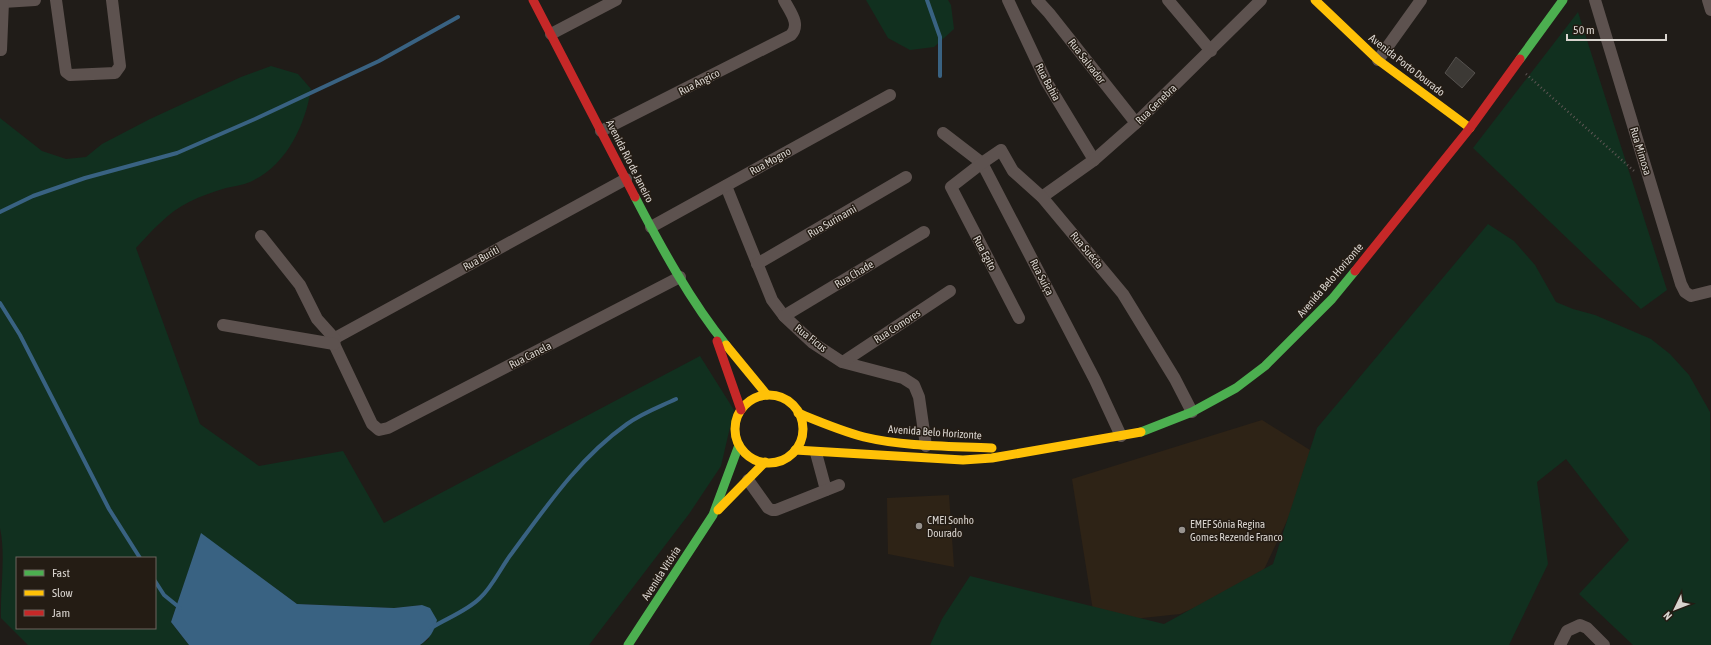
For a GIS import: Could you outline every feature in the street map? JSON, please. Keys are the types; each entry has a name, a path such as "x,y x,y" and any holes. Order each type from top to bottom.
{"street":[{"path":"1,50 2,1 35,0"},
{"path":"56,0 66,72 70,75 115,73 118,70 120,66 112,0"},
{"name":"Avenida Rio de Janeiro","path":"533,0 651,227 680,277 713,329 767,395"},
{"path":"551,34 616,0"},
{"name":"Rua Angico","path":"601,131 787,38 795,30 795,20 784,0"},
{"name":"Rua Bahia","path":"1008,0 1046,81 1094,160"},
{"name":"Rua Salvador","path":"1037,0 1136,123"},
{"path":"1168,0 1211,51"},
{"name":"Rua Genebra","path":"1042,197 1094,160 1136,123 1211,51 1260,0"},
{"name":"Avenida Porto Dourado","path":"1315,0 1378,60 1470,128"},
{"path":"1378,60 1421,0"},
{"name":"Avenida Belo Horizonte","path":"795,450 816,453 964,460 992,458 1140,432 1192,412 1236,388 1265,366 1332,299 1470,128 1563,0"},
{"name":"Rua Mimosa","path":"1596,0 1681,284 1685,292 1693,296 1711,291"},
{"path":"1708,0 1711,10"},
{"name":"Rua Mogno","path":"651,227 890,95"},
{"name":"Rua Suíça","path":"943,133 982,162 1095,380 1121,436"},
{"name":"Rua Suécia","path":"951,187 982,162 1000,150 1013,171 1042,197 1123,294 1192,412"},
{"name":"Rua Surinami","path":"756,264 906,177"},
{"name":"Rua Buriti","path":"335,340 626,179"},
{"name":"Rua Ficus","path":"726,186 756,264 772,300 784,316 813,342 843,362 903,378 914,385 919,397 926,446"},
{"name":"Rua Egito","path":"951,187 1019,318"},
{"name":"Rua Chade","path":"784,316 924,232"},
{"path":"261,236 300,286 317,319 335,340"},
{"name":"Rua Canela","path":"335,340 372,424 379,430 388,428 680,277"},
{"name":"Rua Comores","path":"843,362 950,291"},
{"path":"223,325 335,340"},
{"name":"Avenida Rio de Janeiro","path":"713,329 741,410"},
{"path":"767,395 777,396 793,405 802,422 802,432 800,442 795,450 782,460 765,462 750,457 739,446 735,427 741,410 752,399 767,395"},
{"name":"Avenida Belo Horizonte","path":"798,413 847,433 881,440 926,446 1027,451"},
{"name":"Avenida Vitória","path":"713,515 739,446"},
{"path":"816,453 826,490"},
{"name":"Avenida Vitória","path":"628,645 713,515 765,462"},
{"path":"748,480 768,508 772,510 776,510 839,485"},
{"path":"1560,645 1567,631 1578,625 1584,626 1604,645"}],"path":[{"path":"1516,66 1634,172"}],"shaded area":[{"name":"EMEF Sônia Regina Gomes Rezende Franco","path":"1262,420 1318,455 1259,580 1180,614 1095,623 1072,479"},
{"name":"CMEI Sonho Dourado","path":"949,495 954,567 888,554 887,498"}],"green space":[{"path":"866,0 948,0 951,5 954,29 934,47 910,50 888,38"},
{"path":"1578,12 1667,290 1641,309 1473,148"},
{"path":"271,66 298,74 311,89 299,130 284,155 274,166 263,175 250,182 226,188 181,206 161,222 136,248 200,424 259,466 343,451 384,523 700,356 734,410 721,466 689,514 589,645 420,645 429,639 422,605 394,608 297,604 201,534 171,622 189,645 28,645 1,618 3,550 0,528 0,118 42,151 66,159 86,157 102,144 150,119 241,77"},
{"path":"1488,224 1514,241 1535,265 1556,302 1573,309 1595,315 1651,339 1670,354 1689,375 1710,412 1711,645 1633,645 1579,594 1629,540 1566,459 1537,482 1548,564 1509,645 930,645 942,619 970,576 1164,624 1273,564 1317,428"}],"water":[{"path":"201,533 297,604 394,608 422,605 430,608 437,620 434,628 429,637 420,645 189,645 171,622"}],"building":[{"path":"1456,57 1475,73 1462,88 1445,73"}],"waterway":[{"path":"927,0 940,37 940,76"},
{"path":"0,212 33,196 85,178 177,153 255,119 379,61 458,17"},
{"path":"0,303 20,335 109,509 139,557"},
{"path":"431,628 469,607 485,593 508,558 564,484 610,437 645,413 676,399"},
{"path":"156,583 164,595 180,608"}],"traffic: fast":[{"path":"1520,59 1563,0"},
{"path":"635,197 666,254 689,292 726,345"},
{"path":"1141,432 1192,412 1236,388 1265,366 1332,299 1355,271"},
{"path":"628,645 713,515 739,445"}],"traffic: slow":[{"path":"1315,0 1378,60 1470,128"},
{"path":"726,345 767,395"},
{"path":"769,395 782,398 793,405 800,416 803,429 800,442 793,453 782,460 769,463 756,460 745,453 738,442 735,429 738,416 745,405 756,398 769,395"},
{"path":"798,413 847,432 896,443 928,446 992,448"},
{"path":"795,450 963,460 992,458 1141,432"},
{"path":"718,510 765,462"}],"traffic: jam":[{"path":"533,0 635,197"},
{"path":"1355,271 1470,128 1520,59"},
{"path":"717,341 741,410"}],"place":[{"name":"CMEI Sonho Dourado","path":"919,526"},
{"name":"EMEF Sônia Regina Gomes Rezende Franco","path":"1182,530"}]}
